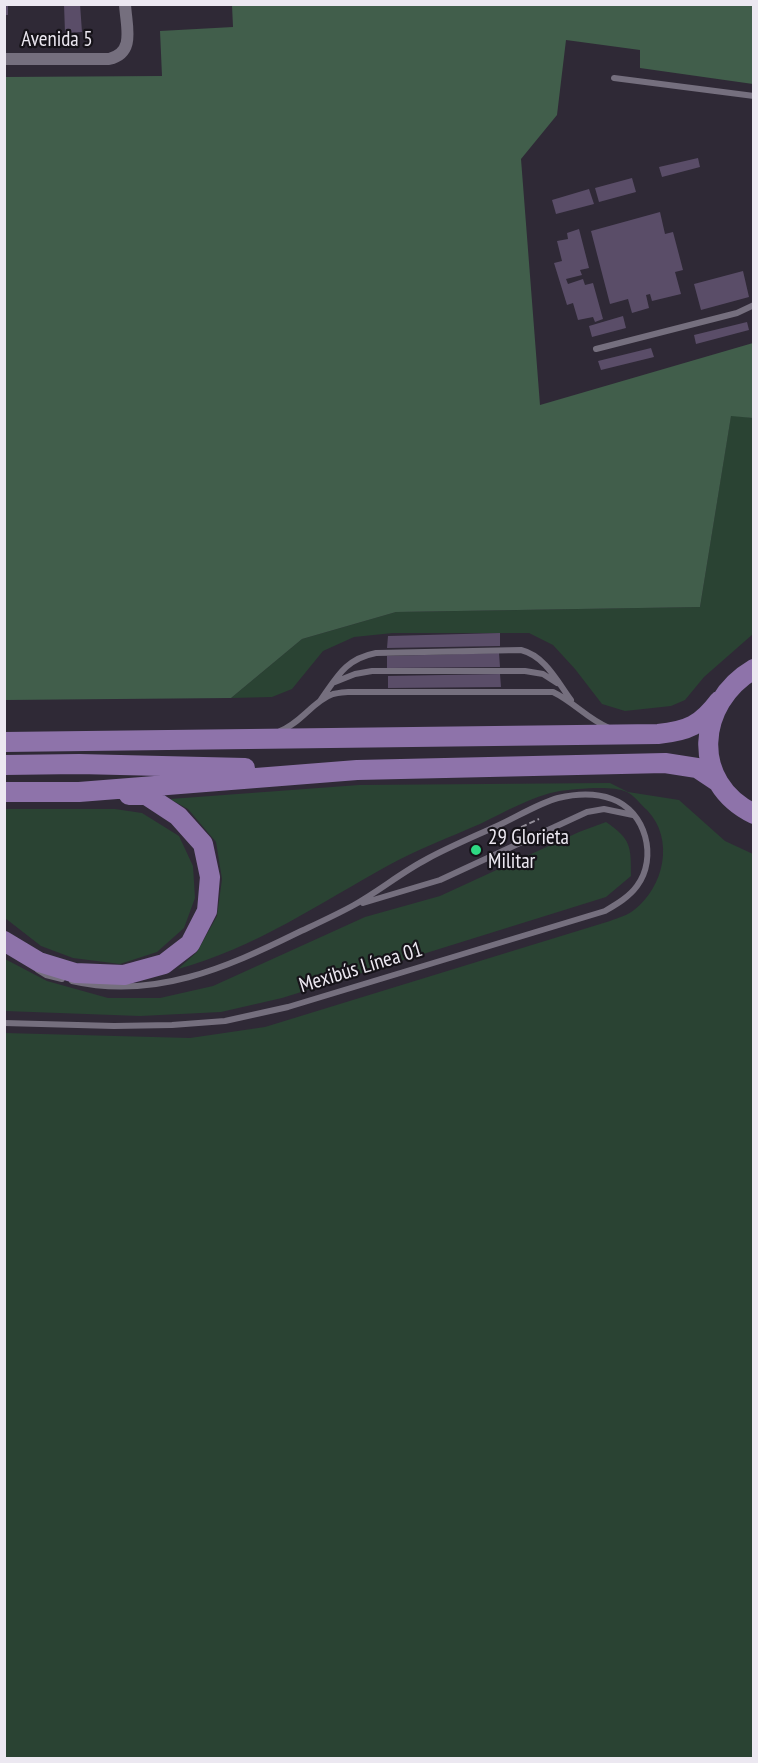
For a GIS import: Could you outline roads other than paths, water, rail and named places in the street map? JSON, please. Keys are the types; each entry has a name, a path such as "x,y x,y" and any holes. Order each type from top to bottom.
{"main road":[{"path":"7,743 677,732 690,729 708,715 734,682 753,669"},
{"path":"718,782 709,755 708,740 710,726 719,701"},
{"path":"4,765 79,764 357,770 666,763 697,768 718,782 736,803 753,814"},
{"path":"79,792 357,770"},
{"path":"4,792 146,795 178,816 202,844 210,877 207,911 190,944 164,964 124,975 75,973 39,962 4,941"}],"street":[{"name":"Avenida 5","path":"4,59 109,59 117,57 124,52 127,45 124,4"}],"lane":[{"path":"614,78 753,96"},
{"path":"596,349 737,313 753,305"},
{"path":"239,740 269,735 286,729 303,718 318,703 346,664 362,656 376,653 521,650 533,653 543,662 579,710"},
{"path":"333,683 355,674 372,671 525,671 543,674 560,685"},
{"path":"318,703 333,694 348,692 553,692 567,699 593,721 613,729 636,734"},
{"path":"30,965 46,975 94,986 128,988 201,975 243,960 353,906 425,859 557,798 595,795 613,799 635,816"},
{"path":"353,906 440,880 587,812 603,809 635,816"},
{"name":"Mexibús Línea 01","path":"4,1023 126,1026 225,1021 288,1007 605,911 623,900 638,885 647,867 648,851 645,833 635,816"},
{"path":"75,973 124,982 168,982"}],"place":[{"name":"29 Glorieta Militar","path":"476,850"}]}
